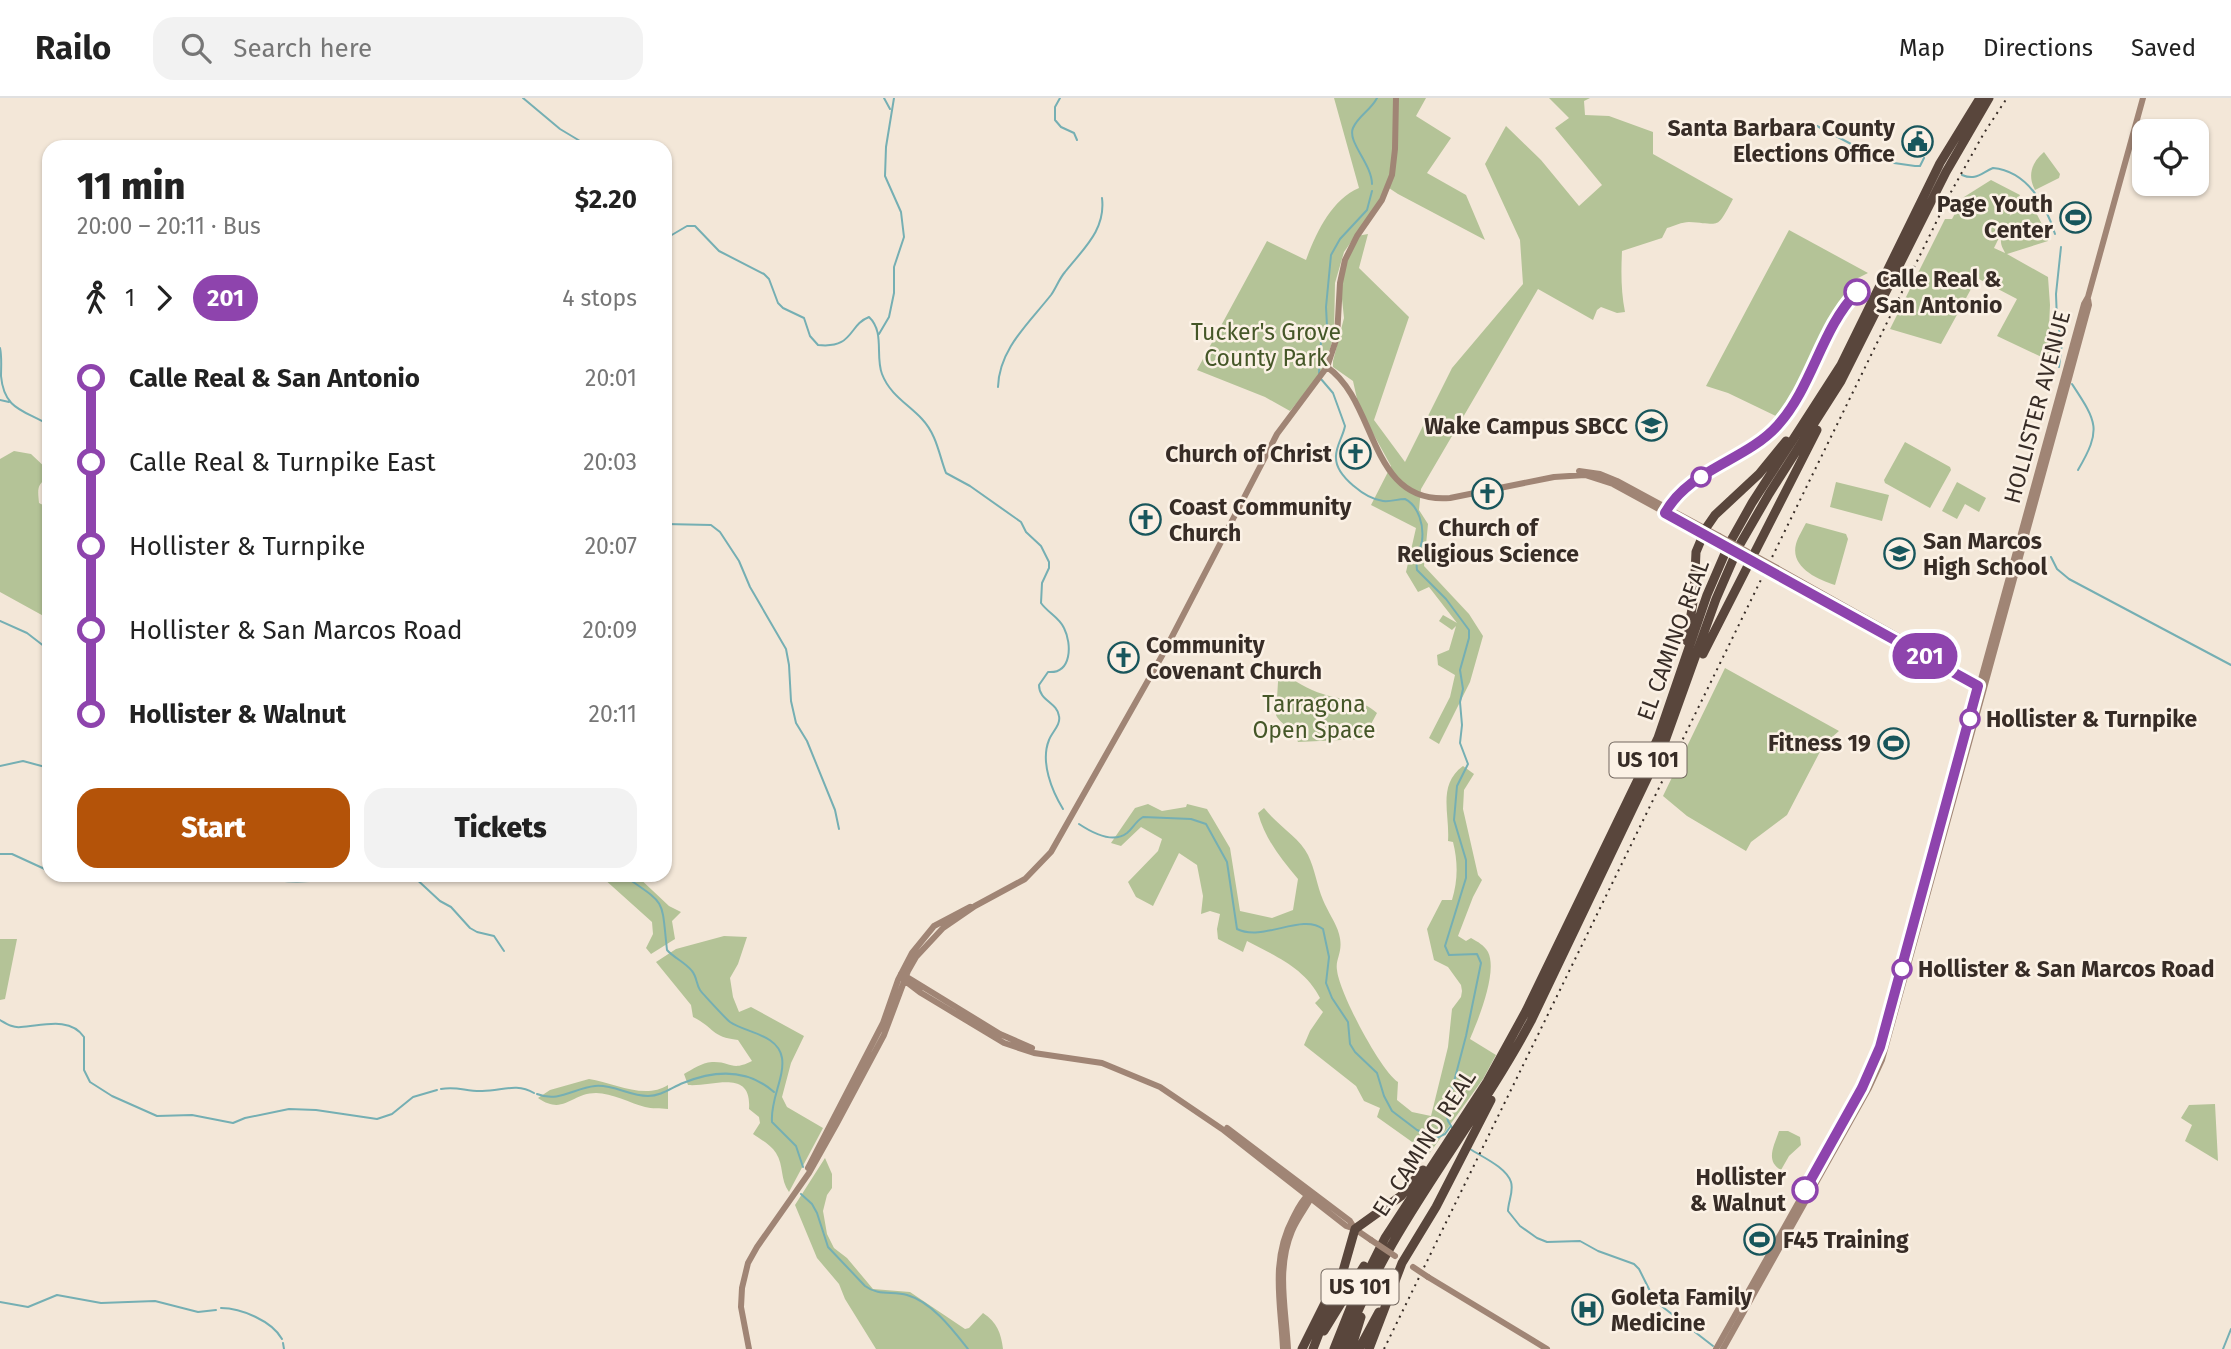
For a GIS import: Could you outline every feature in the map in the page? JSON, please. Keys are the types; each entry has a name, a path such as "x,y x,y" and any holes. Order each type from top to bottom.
{"highway":[{"name":"EL CAMINO REAL","path":"1467,1119 1527,1012 1664,722 1707,595 1729,544 1759,493 1821,400 1856,338 1941,163 1980,98"},
{"name":"EL CAMINO REAL","path":"1334,1349 1352,1304 1391,1227 1508,1064 1531,1021 1647,782 1680,703 1716,599 1739,546 1841,381 1945,172 1989,98"},
{"path":"1680,703 1719,618 1830,408 1841,381"},
{"path":"1664,722 1688,638 1696,552 1705,531 1714,516 1759,474 1812,407 1821,400"},
{"path":"1369,1349 1392,1290 1399,1258 1436,1207 1514,1059 1531,1021"},
{"name":"EL CAMINO REAL","path":"1343,1349 1382,1260 1448,1148"},
{"path":"1314,1349 1343,1271 1355,1229 1401,1196 1448,1148"},
{"path":"1314,1349 1382,1237 1391,1227"},
{"path":"1351,1349 1367,1298 1381,1270 1382,1260"},
{"path":"1302,1349 1343,1271"},
{"path":"1359,1349 1392,1290"}],"main road":[{"path":"749,1349 741,1307 744,1275 757,1247 805,1176 883,1023 917,945 934,926 1025,879 1051,852 1163,654 1277,434 1290,413 1325,370 1337,337 1340,283 1345,260 1357,236 1382,200 1392,175 1396,98"},
{"name":"HOLLISTER AVENUE","path":"1719,1348 1874,1063 2089,305 2088,297 2115,191 2143,98"},
{"path":"1325,370 1339,376 1352,392 1388,470 1400,482 1417,492 1432,497 1450,498 1556,477 1577,475 1600,479 1705,531 1981,686"},
{"path":"904,976 921,993 1004,1043 1034,1053 1102,1063 1160,1087 1222,1129 1309,1196 1350,1221 1355,1229 1371,1240 1546,1349"},
{"path":"1283,1349 1278,1292 1279,1259 1287,1230 1309,1196"},
{"path":"1289,1349 1283,1265 1292,1231 1309,1196"}],"green space":[{"name":"Tucker's Grove County Park","path":"1334,98 1426,98 1416,116 1451,138 1427,173 1466,195 1485,240 1389,188 1344,252 1335,283 1334,334 1331,346 1320,375 1290,411 1265,397 1197,370 1267,241 1306,260 1326,218 1340,201 1359,188"},
{"path":"1549,98 1590,98 1584,101 1585,115 1609,116 1653,132 1653,154 1733,199 1717,223 1681,223 1667,228 1662,238 1622,251 1625,312 1617,313 1601,307 1593,320 1538,289 1421,489 1419,510 1428,524 1424,566 1469,614 1483,636 1470,682 1439,744 1429,738 1450,697 1455,675 1438,665 1437,655 1449,650 1456,626 1452,630 1439,621 1443,615 1457,623 1429,587 1418,592 1406,572 1416,528 1371,505 1391,466 1359,408 1353,381 1333,367 1344,318 1340,280 1357,236 1368,234 1359,268 1409,317 1374,420 1405,462 1452,368 1523,284 1520,240 1485,164 1506,126 1541,160 1579,206 1602,185 1555,128 1569,118"},
{"path":"2044,152 2060,174 2059,178 2035,190 2031,179 2032,169"},
{"path":"1991,180 2020,195 2009,217 2029,199 2049,238 2048,241 2007,254 2048,277 2049,327 2054,349 2048,360 1997,336 2017,299 1977,278 1941,344 1890,329 1945,219 1952,219 1964,197","holes":["2002,231 2001,243 2005,253 1994,248"]},
{"path":"1789,230 1868,273 1856,279 1823,345 1780,418 1728,393 1706,386"},
{"path":"1905,442 1950,467 1951,470 1930,508 1885,483 1884,480"},
{"path":"14,451 31,454 42,464 42,482 38,491 39,503 42,504 42,615 0,592 0,459"},
{"path":"1836,482 1889,495 1882,521 1830,507"},
{"path":"1957,482 1986,498 1979,512 1965,504 1957,519 1942,511"},
{"path":"1806,523 1846,534 1848,539 1835,585 1806,571 1797,559 1796,544"},
{"path":"1725,668 1839,731 1824,744 1787,815 1751,842 1746,851 1687,816 1663,796"},
{"name":"Tarragona Open Space","path":"1281,673 1312,690 1371,708 1377,713 1363,739 1298,742 1276,715"},
{"path":"1463,766 1474,774 1464,790 1463,809 1478,875 1482,880 1458,936 1466,941 1471,938 1488,952 1491,971 1489,983 1470,1039 1496,1055 1483,1079 1429,1154 1377,1117 1380,1108 1364,1101 1356,1086 1304,1045 1323,1012 1315,1003 1320,998 1306,979 1288,964 1247,941 1243,952 1218,939 1220,914 1210,911 1201,914 1203,896 1197,865 1179,853 1153,906 1136,897 1128,882 1158,851 1162,839 1141,827 1121,846 1111,843 1135,808 1148,804 1162,811 1186,807 1187,804 1207,809 1230,848 1240,911 1272,918 1293,910 1298,879 1269,840 1258,813 1264,808 1300,843 1308,855 1323,900 1339,934 1339,981 1371,1047 1398,1082 1397,1100 1412,1112 1431,1116 1448,1047 1452,1009 1462,991 1461,985 1448,967 1434,960 1427,929 1442,900 1452,900 1454,893 1456,864 1453,842 1448,841 1447,791 1455,774"},
{"path":"607,882 643,882 669,906 681,912 672,921 675,939 651,954 646,948 653,934 652,922"},
{"path":"724,936 747,937 730,978 739,1012 751,1007 804,1036 791,1063 782,1097 787,1107 823,1128 789,1192 776,1153 753,1134 760,1123 759,1117 749,1109 744,1088 729,1082 688,1085 684,1074 708,1063 740,1066 752,1061 738,1040 718,1034 693,1017 691,1005 656,962 676,949"},
{"path":"0,939 17,939 5,999 0,1000"},
{"path":"589,1079 639,1091 668,1085 668,1109 645,1107 602,1093 587,1094 555,1105 538,1098 550,1090"},
{"path":"2215,1104 2218,1161 2185,1141 2192,1125 2181,1118 2189,1105"},
{"path":"1779,1131 1788,1131 1800,1137 1801,1145 1789,1156 1781,1170 1772,1158"},
{"path":"825,1158 832,1174 832,1188 827,1195 823,1211 827,1234 834,1248 847,1258 873,1289 910,1292 965,1329 983,1313 998,1328 1003,1349 876,1349 845,1299 839,1284 817,1258 795,1205"}],"waterway":[{"path":"523,98 560,129 578,140"},
{"path":"884,98 890,109"},
{"path":"879,334 889,317 894,293 894,267 904,237 901,212 885,176 886,147 894,98"},
{"path":"1060,98 1055,107 1055,120 1061,127 1074,133 1077,140"},
{"path":"1372,184 1352,134 1355,124 1377,98"},
{"path":"1817,126 1853,145"},
{"path":"1862,152 1880,161 1915,166 1920,166 1924,158"},
{"path":"1962,175 1975,177 1993,168 2016,176 2040,201 2055,234"},
{"path":"1319,373 1321,342 1327,326 1331,255 1340,239 1367,210 1372,191"},
{"path":"998,387 1009,349 1097,229 1102,198"},
{"path":"672,235 687,226 695,226 719,251 764,274 769,279 778,303 804,318 810,336 818,345 830,345 844,340 857,325 869,317 877,330 880,367 885,381 894,394 927,425 946,473 970,486 1021,522 1026,532 1041,546 1049,562 1042,583 1041,603 1062,624 1069,649 1062,668 1048,672 1039,685 1042,695 1058,711 1059,716 1058,725 1049,740 1046,758 1051,785 1063,809"},
{"path":"2059,367 2062,343 2057,321 2056,294 2061,247"},
{"path":"0,348 1,376 6,396 17,408 42,421"},
{"path":"1321,379 1333,393 1345,426 1336,454 1341,472 1353,486 1368,496 1383,501 1405,499 1414,506 1422,529 1417,570 1446,599 1469,630 1460,670 1463,689 1460,702 1460,743 1468,764 1457,786 1454,820 1466,860 1466,878 1445,946 1449,955 1477,954 1481,963 1446,1112 1453,1129"},
{"path":"2072,384 2087,408 2093,426 2091,445 2078,470"},
{"path":"0,400 9,402"},
{"path":"672,524 711,525 720,532 739,561 750,587 786,649 796,723 807,741 835,810 839,829"},
{"path":"2051,557 2057,569 2069,579 2231,665"},
{"path":"0,621 27,633 42,645"},
{"path":"0,766 23,761 42,766"},
{"path":"1079,824 1109,837 1127,833 1143,817 1191,819 1206,824 1227,862 1237,929 1258,932 1304,924 1323,929 1329,957 1326,983 1332,998 1348,1022 1350,1044 1377,1073 1392,1111 1417,1130 1436,1138 1445,1134 1450,1127"},
{"path":"0,854 12,854 42,868"},
{"path":"420,882 440,901 451,907 470,928 494,936 504,951"},
{"path":"633,882 659,904 664,920 667,950 692,971 705,996 730,1022 768,1039 779,1050 782,1065 772,1122 796,1146 803,1167"},
{"path":"0,1020 15,1027 63,1024 78,1030 84,1037 84,1070 90,1082 112,1096 157,1116 192,1115 233,1123 289,1109 377,1119 392,1114 413,1097 437,1090"},
{"path":"537,1094 552,1097 587,1087 602,1086 653,1096 683,1083 719,1074 753,1079 774,1092"},
{"path":"441,1089 487,1091 520,1088 534,1093"},
{"path":"1470,1149 1499,1167 1508,1177 1512,1189 1508,1211 1520,1226 1547,1242 1580,1241 1598,1251 1634,1264 1655,1301 1713,1346"},
{"path":"801,1194 817,1213 828,1247 865,1286 880,1292 907,1295 925,1304 968,1349"},
{"path":"0,1302 28,1307 57,1295 101,1303 155,1301 198,1312 216,1310"},
{"path":"221,1308 238,1310 264,1321 282,1339"},
{"path":"2223,1349 2231,1329"},
{"path":"283,1343 284,1349"}],"railway":[{"path":"1384,1349 1951,192 2007,98"}],"bus line":[{"name":"201","path":"1805,1190 1862,1088 1880,1047 1978,686 1665,513 1684,490 1704,475 1757,445 1777,426 1800,394 1840,314 1857,292"}],"place":[{"name":"Santa Barbara County Elections Office","path":"1918,141"},
{"name":"Page Youth Center","path":"2076,217"},
{"name":"Calle Real & San Antonio","path":"1857,292"},
{"name":"Wake Campus SBCC","path":"1651,426"},
{"name":"Church of Christ","path":"1355,454"},
{"name":"Church of Religious Science","path":"1488,494"},
{"name":"Coast Community Church","path":"1146,520"},
{"name":"San Marcos High School","path":"1900,554"},
{"name":"Community Covenant Church","path":"1123,658"},
{"name":"Hollister & Turnpike","path":"1970,719"},
{"name":"Fitness 19","path":"1894,743"},
{"name":"Hollister & San Marcos Road","path":"1902,969"},
{"name":"Hollister & Walnut","path":"1805,1190"},
{"name":"F45 Training","path":"1760,1240"},
{"name":"Goleta Family Medicine","path":"1588,1310"}]}
